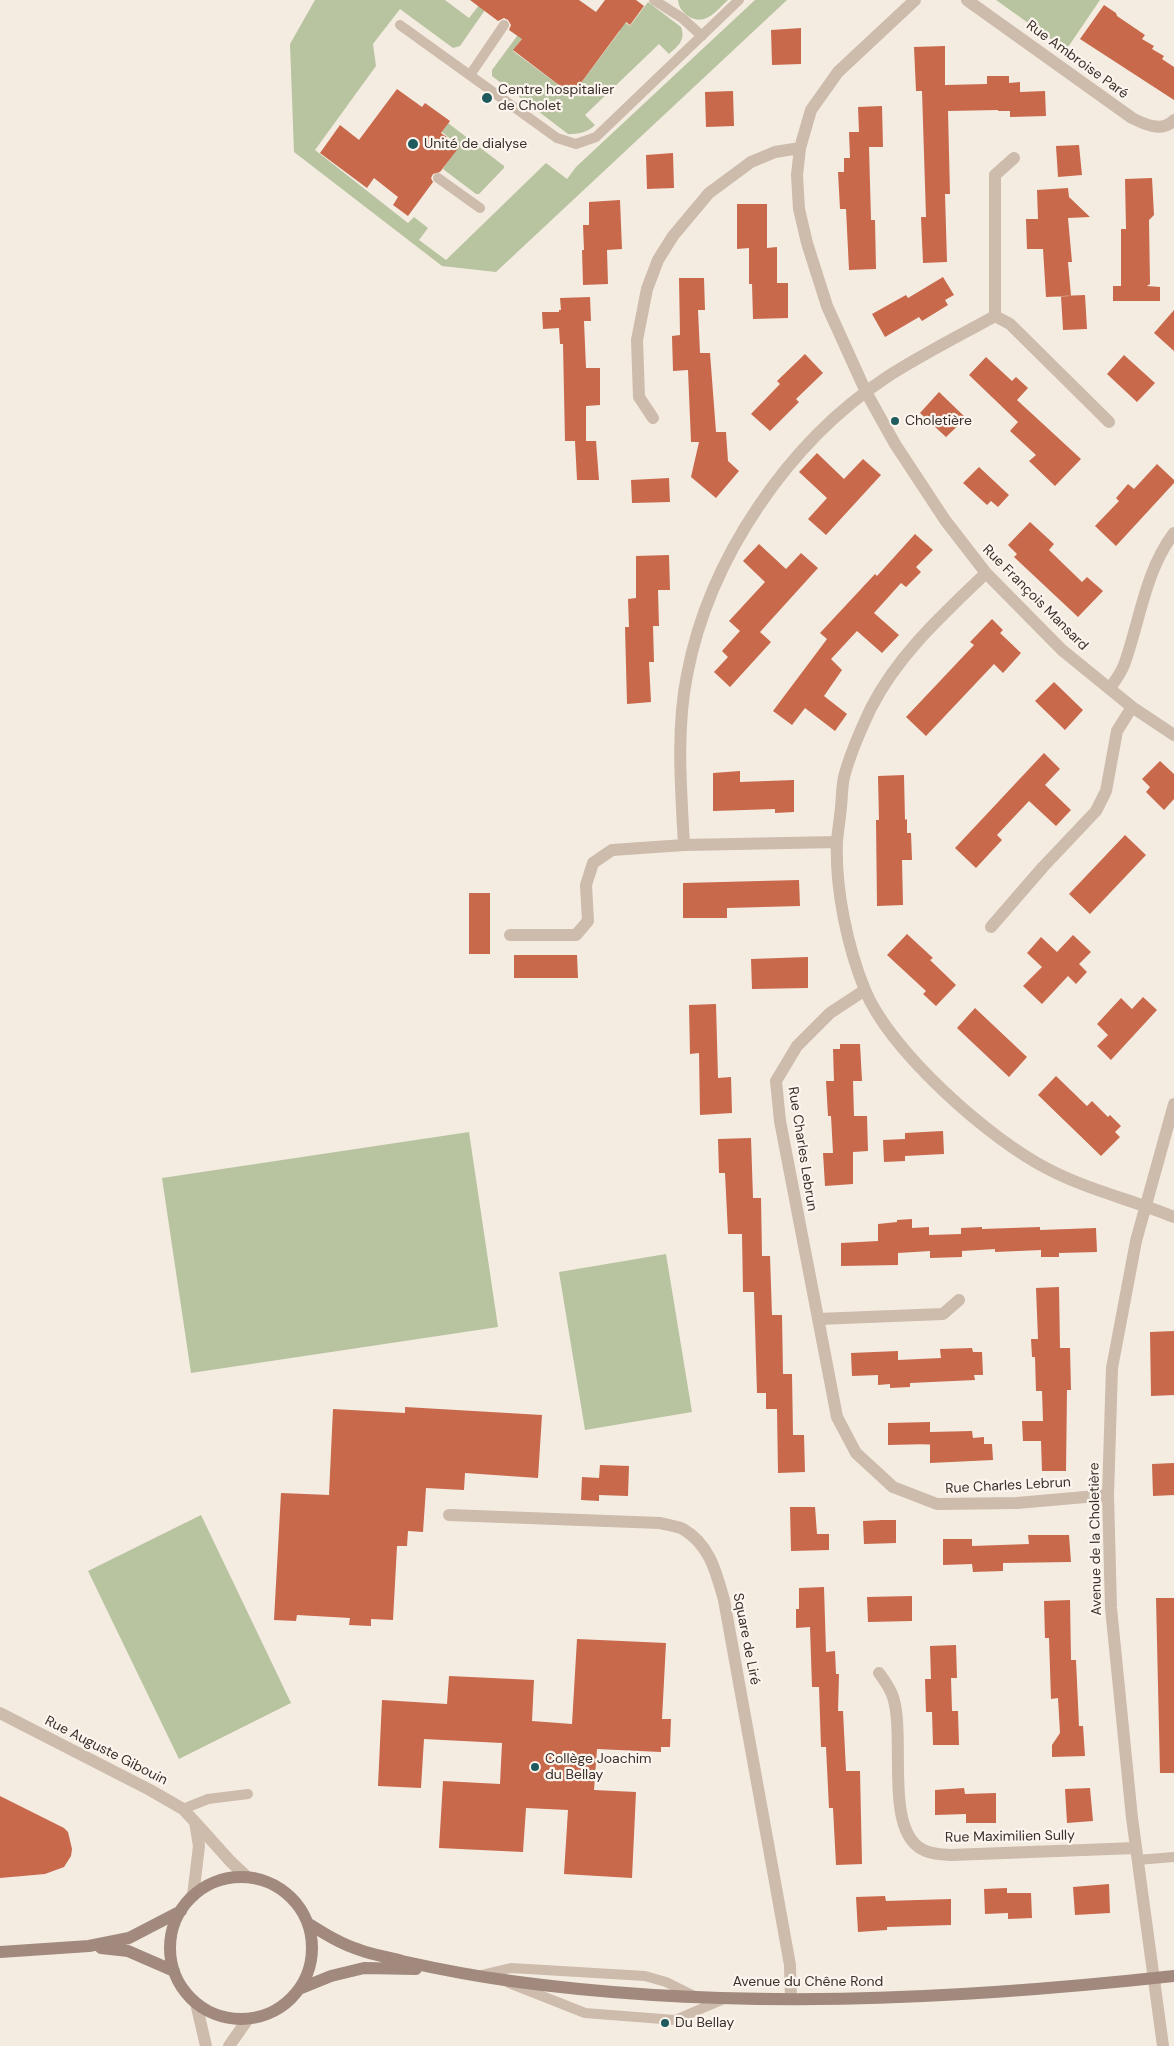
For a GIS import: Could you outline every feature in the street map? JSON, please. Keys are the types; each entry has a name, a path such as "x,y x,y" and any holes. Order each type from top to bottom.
{"main road":[{"path":"246,1876 267,1881 285,1891 299,1906 309,1924 313,1947 309,1969 299,1989 285,2004 274,2011 248,2019 230,2018 212,2013 196,2003 183,1988 174,1971 170,1951 172,1930 181,1911 193,1896 209,1884 227,1878 246,1876"},
{"path":"0,1952 89,1946 129,1938 181,1911"},
{"name":"Avenue du Chêne Rond","path":"309,1924 332,1939 362,1951 443,1970 499,1980 619,1993 727,1998 853,1999 998,1992 1174,1976"},
{"path":"89,1946 128,1951 174,1971"},
{"name":"Avenue du Chêne Rond","path":"299,1989 331,1976 364,1968 443,1970"}],"street":[{"name":"Rue François Mansard","path":"915,0 838,72 811,110 800,148 797,176 799,208 807,242 827,306 866,392 895,444 945,520 986,573 1062,650 1132,706 1174,735"},
{"name":"Rue Ambroise Paré","path":"967,0 1132,118 1157,127 1171,124 1174,120"},
{"path":"653,418 639,397 637,340 647,289 658,260 673,236 709,193 751,162 775,152 800,148"},
{"path":"996,316 995,175 1014,158"},
{"path":"684,845 681,798 683,706 687,675 713,591 744,527 782,472 830,423 866,392 887,377 996,316"},
{"path":"996,316 1010,324 1109,422"},
{"path":"1110,688 1123,666 1140,606 1154,570 1174,533"},
{"path":"986,573 942,615 901,661 872,706 858,738 844,777 837,842 840,890 849,940 865,990 883,1022 921,1068 969,1114 1001,1140 1048,1169 1174,1216"},
{"path":"991,927 1043,867 1096,811 1106,791 1118,731 1132,706"},
{"path":"510,935 576,935 588,921 586,885 594,863 612,850 684,845 837,842"},
{"name":"Rue Charles Lebrun","path":"865,990 830,1013 797,1046 776,1081 780,1122 837,1417 856,1453 893,1487 937,1504 1017,1503 1108,1495"},
{"name":"Avenue de la Choletière","path":"1163,2046 1137,1854 1111,1608 1108,1495 1112,1368 1136,1241 1174,1104"},
{"path":"818,1319 943,1314 959,1300"},
{"name":"Square de Liré","path":"449,1515 660,1523 682,1529 702,1543 714,1565 724,1600 790,1965 790,1999"},
{"name":"Rue Maximilien Sully","path":"879,1673 893,1698 897,1718 900,1797 903,1818 907,1832 914,1844 925,1852 951,1855 1137,1854"},
{"name":"Rue Auguste Gibouin","path":"0,1713 183,1809 230,1862 246,1876"},
{"path":"193,1896 199,1846 195,1822"},
{"path":"196,2003 206,2046"},
{"path":"229,2046 248,2019"}],"lane":[{"path":"654,0 682,18 702,36"},
{"path":"400,26 556,138 576,144 596,137 739,0"},
{"path":"470,75 504,26"},
{"path":"438,178 480,208"},
{"path":"183,1809 208,1799 248,1794"},
{"path":"1137,1854 1174,1857"},
{"path":"478,1976 511,1968 646,1976 666,1982 695,1997"},
{"path":"499,1980 585,2014 675,2020 727,1998"}],"green space":[{"path":"315,0 445,0 469,18 483,0 492,0 460,46 453,48 400,9 373,44 376,66 315,150 408,223 414,217 428,228 419,240 446,260 546,163 567,179 576,167 755,0 787,0 496,272 442,266 294,152 290,44"},
{"path":"678,0 728,0 715,13 700,20 688,16 682,11"},
{"path":"996,0 1100,0 1066,50"},
{"path":"648,2 681,27 682,39 669,54 659,44 585,115 595,125 586,131 568,134 492,76 492,70 534,13 538,16 513,51 572,95 620,31 618,28 623,21 630,26"},
{"path":"448,123 504,166 479,194 476,194 443,169 459,146 442,132"},
{"path":"469,1132 498,1327 191,1373 162,1178"},
{"path":"666,1254 692,1412 585,1430 559,1272"},
{"path":"201,1515 291,1703 179,1759 88,1571"}],"building":[{"path":"470,0 579,0 596,12 605,0 636,0 644,6 630,25 626,22 572,95 513,50 522,39 509,30 511,25 508,20 504,18 498,21"},
{"path":"1104,5 1145,35 1142,39 1154,46 1152,49 1164,56 1162,59 1174,67 1174,100 1080,39"},
{"path":"801,28 801,64 772,65 771,30"},
{"path":"945,46 945,85 987,84 987,76 1009,76 1009,83 1020,82 1020,92 1045,91 1046,116 1010,117 1010,111 998,110 948,111 950,194 945,194 947,262 923,263 921,217 926,217 922,91 916,91 914,47"},
{"path":"397,89 422,107 425,103 450,121 441,133 460,146 440,172 433,174 431,178 433,182 408,216 393,205 398,197 374,178 367,188 320,153 340,125 359,140"},
{"path":"733,91 734,126 706,127 705,92"},
{"path":"882,106 883,147 869,147 871,220 875,220 876,269 849,270 846,209 840,209 838,172 844,172 844,158 850,158 849,132 859,132 858,107"},
{"path":"1079,145 1082,175 1058,177 1056,146"},
{"path":"673,153 674,188 647,189 646,155"},
{"path":"1152,178 1154,215 1149,220 1150,284 1147,286 1160,287 1160,301 1113,301 1113,286 1121,286 1121,229 1126,229 1125,179"},
{"path":"1068,188 1069,197 1090,217 1068,218 1072,262 1068,262 1071,296 1046,297 1043,249 1027,249 1026,219 1038,219 1037,190"},
{"path":"620,200 622,249 607,250 608,284 583,285 583,225 589,225 589,202"},
{"path":"737,204 767,204 767,248 777,247 777,283 788,283 788,318 753,319 752,284 749,284 749,248 737,249"},
{"path":"943,277 954,295 945,300 948,305 922,321 919,317 885,337 872,314 906,295 908,298"},
{"path":"679,278 704,278 705,310 698,310 700,353 710,353 716,432 726,432 728,461 739,471 716,498 691,477 699,442 691,442 688,370 673,371 672,336 680,335"},
{"path":"1085,295 1087,329 1063,330 1061,296"},
{"path":"590,297 591,321 584,321 586,368 600,368 600,405 586,406 586,441 596,441 599,480 577,480 575,441 565,441 563,344 560,344 559,328 543,329 542,312 559,312 561,310 560,298"},
{"path":"1174,310 1174,351 1154,333"},
{"path":"805,354 823,373 796,399 799,402 770,431 751,414 780,384 777,381"},
{"path":"1124,355 1155,383 1137,402 1107,374"},
{"path":"986,357 1012,381 1016,377 1028,388 1017,400 1081,459 1055,486 1029,461 1036,455 1010,431 1018,422 969,375"},
{"path":"939,392 966,418 946,437 920,413"},
{"path":"817,453 844,479 863,459 881,475 826,535 808,519 827,498 799,472"},
{"path":"1157,464 1174,480 1174,483 1116,546 1095,526 1119,501 1116,498 1128,484 1134,489"},
{"path":"979,467 1009,495 998,507 991,501 987,505 963,483"},
{"path":"669,478 670,502 632,503 631,480"},
{"path":"1030,522 1054,544 1049,550 1082,582 1087,577 1103,591 1078,617 1014,557 1017,554 1008,545"},
{"path":"915,534 933,550 916,567 921,572 906,587 901,583 874,613 899,635 882,653 857,631 831,659 842,670 824,696 847,714 835,731 805,708 792,725 773,711 827,639 820,633 875,574 877,576"},
{"path":"759,544 786,569 801,553 818,568 760,632 771,642 730,687 714,672 728,657 722,651 740,631 729,621 765,582 743,561"},
{"path":"669,555 670,590 658,590 659,626 653,626 654,662 649,662 651,702 627,704 625,627 629,627 628,599 636,598 636,556"},
{"path":"992,619 1003,630 1000,633 1021,653 1003,673 994,664 926,736 906,717 974,645 970,642"},
{"path":"1054,682 1083,710 1065,730 1035,701"},
{"path":"1044,753 1060,769 1045,785 1071,810 1056,826 1029,801 997,835 1002,840 976,868 955,848"},
{"path":"1160,761 1174,774 1174,799 1164,810 1146,792 1150,787 1142,779"},
{"path":"740,771 740,782 794,780 794,812 775,813 775,809 713,811 713,773"},
{"path":"904,775 905,820 907,819 907,833 911,833 912,860 902,860 903,905 877,906 876,820 879,820 878,776"},
{"path":"1125,835 1146,855 1090,914 1069,894"},
{"path":"799,880 800,906 727,908 727,918 683,918 683,883"},
{"path":"469,893 490,893 490,954 469,954"},
{"path":"907,934 933,958 930,960 956,985 936,1006 923,994 926,991 887,955"},
{"path":"1073,935 1091,952 1079,964 1087,972 1076,984 1068,976 1042,1004 1023,986 1042,967 1027,953 1041,937 1057,952"},
{"path":"514,955 577,955 578,978 514,978"},
{"path":"808,957 808,988 752,989 751,959"},
{"path":"1143,997 1157,1010 1111,1060 1097,1046 1108,1035 1097,1024 1121,998 1132,1009"},
{"path":"716,1004 718,1078 731,1077 732,1113 700,1115 699,1053 690,1054 689,1005"},
{"path":"975,1008 1027,1057 1009,1077 957,1028"},
{"path":"840,1044 860,1044 862,1081 853,1081 854,1116 867,1116 868,1151 853,1152 853,1184 825,1186 823,1153 833,1153 831,1116 828,1116 826,1081 834,1081 833,1049 840,1049"},
{"path":"1056,1076 1087,1106 1092,1101 1108,1117 1110,1115 1121,1126 1115,1132 1120,1137 1101,1156 1038,1095"},
{"path":"943,1131 944,1154 905,1156 905,1161 884,1162 883,1140 905,1139 905,1133"},
{"path":"751,1138 753,1198 761,1198 762,1256 770,1256 772,1315 782,1315 783,1374 792,1374 793,1435 804,1435 805,1472 778,1473 777,1409 766,1409 766,1393 757,1393 754,1292 743,1292 742,1234 728,1234 725,1173 719,1173 718,1139"},
{"path":"912,1219 912,1228 929,1227 929,1235 961,1234 961,1228 982,1227 982,1229 1040,1227 1040,1230 1096,1228 1097,1252 1059,1253 1059,1257 1041,1257 1041,1250 995,1252 995,1249 962,1251 962,1257 930,1258 930,1251 898,1253 898,1265 841,1266 841,1243 878,1241 878,1224"},
{"path":"1059,1287 1060,1348 1070,1348 1071,1390 1067,1390 1066,1471 1042,1471 1041,1441 1023,1441 1022,1421 1043,1421 1042,1391 1036,1391 1035,1357 1032,1357 1031,1339 1038,1339 1036,1288"},
{"path":"1174,1331 1174,1395 1151,1396 1150,1332"},
{"path":"972,1348 973,1352 982,1352 983,1375 974,1375 975,1380 910,1383 910,1387 890,1388 890,1384 878,1385 878,1375 852,1376 851,1353 898,1351 898,1360 941,1358 940,1349"},
{"path":"405,1407 542,1415 538,1478 465,1473 464,1490 426,1488 423,1532 408,1531 407,1546 397,1546 393,1620 371,1619 371,1626 349,1625 350,1618 297,1615 296,1621 274,1620 281,1493 329,1495 333,1409 405,1413"},
{"path":"930,1422 930,1444 888,1445 888,1423"},
{"path":"972,1431 973,1438 984,1437 984,1444 992,1444 993,1460 930,1463 930,1432"},
{"path":"1174,1463 1174,1495 1153,1496 1152,1464"},
{"path":"600,1465 629,1466 628,1496 599,1495 599,1501 581,1500 582,1477 599,1478"},
{"path":"790,1507 815,1507 817,1534 829,1534 829,1550 791,1551"},
{"path":"896,1520 896,1543 864,1544 863,1521"},
{"path":"1028,1535 1069,1535 1071,1562 1003,1563 1003,1571 973,1572 972,1564 943,1565 943,1539 972,1539 972,1546 1029,1544"},
{"path":"824,1587 826,1652 835,1651 836,1674 839,1674 838,1711 843,1711 846,1771 860,1771 862,1864 836,1865 833,1808 829,1808 826,1747 821,1747 819,1687 812,1687 810,1627 796,1628 796,1609 799,1609 799,1588"},
{"path":"912,1596 912,1621 868,1622 867,1597"},
{"path":"1156,1598 1174,1598 1174,1773 1160,1773"},
{"path":"1070,1600 1071,1660 1076,1660 1079,1726 1083,1726 1085,1756 1052,1757 1052,1745 1060,1733 1058,1698 1051,1699 1049,1638 1045,1638 1044,1601"},
{"path":"577,1639 666,1643 662,1719 671,1719 670,1747 661,1747 661,1752 597,1749 594,1790 636,1792 632,1878 564,1874 568,1810 526,1808 523,1852 439,1848 443,1781 500,1784 502,1743 424,1739 421,1788 378,1786 382,1700 447,1704 449,1676 534,1680 532,1721 572,1724"},
{"path":"956,1645 957,1678 951,1678 952,1711 958,1711 959,1745 933,1745 932,1712 926,1712 925,1679 931,1679 930,1646"},
{"path":"964,1788 965,1794 996,1793 996,1823 966,1823 966,1814 935,1815 935,1790"},
{"path":"1090,1788 1093,1821 1067,1823 1065,1789"},
{"path":"0,1796 64,1828 68,1832 72,1849 71,1856 64,1867 45,1874 0,1878"},
{"path":"1109,1884 1110,1913 1075,1915 1073,1887"},
{"path":"1007,1888 1007,1893 1031,1893 1032,1918 1008,1919 1008,1913 985,1914 984,1889"},
{"path":"885,1896 886,1901 951,1899 951,1925 887,1927 887,1930 858,1932 856,1897"}],"place":[{"name":"Centre hospitalier de Cholet","path":"487,98"},
{"name":"Unité de dialyse","path":"413,144"},
{"name":"Choletière","path":"895,421"},
{"name":"Collège Joachim du Bellay","path":"535,1767"},
{"name":"Du Bellay","path":"665,2023"}]}
